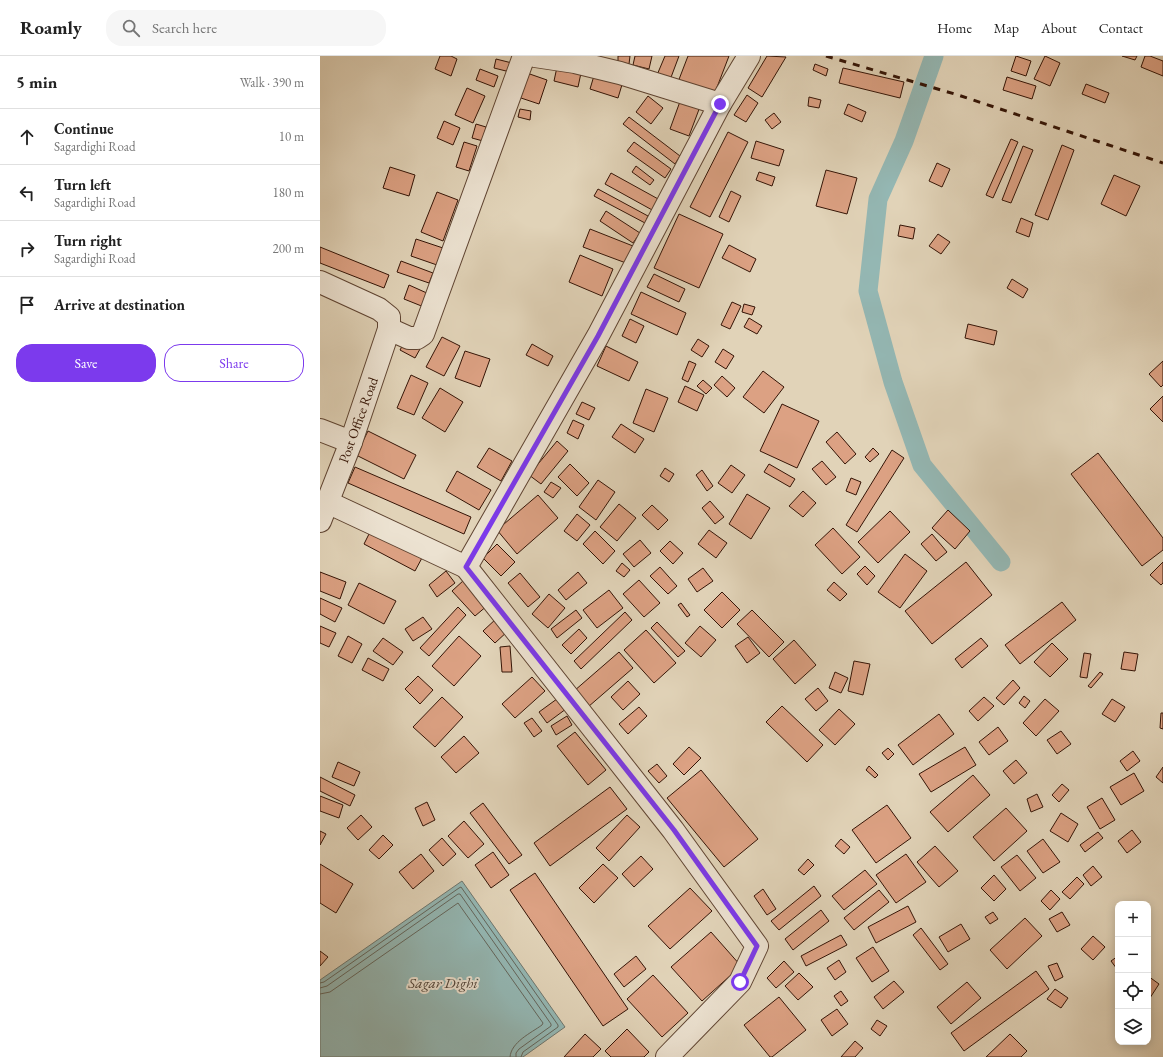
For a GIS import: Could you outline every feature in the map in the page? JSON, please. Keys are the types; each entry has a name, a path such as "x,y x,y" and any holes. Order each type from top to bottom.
{"street":[{"path":"320,282 379,309 389,323 409,338 417,338 422,334 524,56"},
{"path":"535,56 575,62 613,71 720,104"},
{"path":"466,567 598,336 720,104 750,56"},
{"name":"Post Office Road","path":"324,511 351,442 389,323"},
{"path":"320,430 351,442"},
{"path":"324,511 466,567 674,830 757,946 740,982 667,1057"}],"water":[{"name":"Sagar Dighi","path":"462,881 565,1027 523,1057 320,1057 320,980"}],"building":[{"path":"440,56 451,56 457,59 451,76 435,69"},
{"path":"618,56 630,56 629,64 618,62"},
{"path":"635,56 652,56 649,69 633,65"},
{"path":"665,56 679,56 670,80 657,75"},
{"path":"688,56 729,56 714,95 678,82"},
{"path":"767,56 786,57 762,97 748,88"},
{"path":"1016,56 1031,61 1026,76 1011,71"},
{"path":"1045,56 1060,63 1050,86 1034,79"},
{"path":"1122,56 1137,56 1135,60"},
{"path":"1145,56 1150,56 1163,61 1163,76 1141,67"},
{"path":"496,59 512,63 510,72 494,68"},
{"path":"815,64 828,69 826,76 813,70"},
{"path":"557,67 581,73 578,87 554,81"},
{"path":"843,68 904,82 900,98 839,83"},
{"path":"480,69 498,76 494,87 476,80"},
{"path":"596,69 624,78 618,98 590,89"},
{"path":"524,72 547,80 539,104 515,96"},
{"path":"1007,77 1036,86 1032,99 1003,90"},
{"path":"1086,84 1109,93 1105,103 1082,94"},
{"path":"467,88 485,96 473,123 455,115"},
{"path":"747,95 758,103 746,122 734,115"},
{"path":"648,96 663,108 651,124 636,112"},
{"path":"682,96 701,104 689,136 670,129"},
{"path":"809,97 821,100 819,108 808,106"},
{"path":"848,104 866,112 862,122 844,114"},
{"path":"520,109 531,111 530,120 518,117"},
{"path":"774,113 781,122 772,129 765,120"},
{"path":"629,117 680,156 675,164 623,124"},
{"path":"444,121 460,128 453,145 437,138"},
{"path":"476,124 486,127 483,141 472,138"},
{"path":"728,132 748,142 710,217 690,207"},
{"path":"1011,139 1018,142 993,198 986,195"},
{"path":"756,141 784,150 779,166 751,158"},
{"path":"464,142 477,146 469,171 456,167"},
{"path":"634,142 671,169 665,178 627,151"},
{"path":"1062,145 1074,150 1048,220 1035,215"},
{"path":"1023,146 1033,150 1011,203 1002,200"},
{"path":"937,163 950,169 942,187 929,181"},
{"path":"636,166 654,180 650,185 632,172"},
{"path":"390,167 415,175 409,196 383,188"},
{"path":"826,170 857,178 847,214 816,206"},
{"path":"759,172 775,177 772,186 756,180"},
{"path":"611,173 660,200 654,211 605,184"},
{"path":"1114,175 1140,186 1126,216 1101,204"},
{"path":"598,189 648,216 645,223 594,196"},
{"path":"731,191 741,196 729,222 719,217"},
{"path":"437,192 458,200 443,241 421,232"},
{"path":"606,211 640,233 633,243 600,221"},
{"path":"679,214 723,234 699,288 654,268"},
{"path":"1021,218 1033,223 1029,237 1016,232"},
{"path":"900,225 915,228 913,239 898,236"},
{"path":"590,229 633,246 626,263 583,247"},
{"path":"938,234 950,242 941,254 929,246"},
{"path":"416,239 443,248 437,265 411,256"},
{"path":"729,245 756,259 750,272 722,258"},
{"path":"320,247 389,275 384,288 320,263"},
{"path":"580,255 613,269 602,296 569,282"},
{"path":"401,261 433,273 429,283 397,272"},
{"path":"654,274 685,289 679,302 647,287"},
{"path":"1012,279 1028,289 1023,298 1007,288"},
{"path":"409,285 429,294 424,307 404,299"},
{"path":"641,292 686,313 677,335 631,314"},
{"path":"732,302 741,306 730,329 721,325"},
{"path":"744,304 755,307 752,315 742,312"},
{"path":"749,318 762,326 757,334 744,327"},
{"path":"630,319 644,326 636,343 622,336"},
{"path":"968,324 997,331 994,345 965,338"},
{"path":"442,337 460,346 444,376 426,367"},
{"path":"698,339 709,346 702,357 691,350"},
{"path":"405,341 420,349 415,358 400,350"},
{"path":"532,344 553,356 548,366 526,355"},
{"path":"606,346 638,362 629,381 597,366"},
{"path":"723,349 734,356 726,369 715,362"},
{"path":"465,351 490,359 480,387 455,378"},
{"path":"689,361 696,364 688,382 682,379"},
{"path":"1163,361 1163,385 1161,387 1149,374"},
{"path":"763,371 784,387 764,413 743,397"},
{"path":"411,375 428,383 414,415 397,408"},
{"path":"722,376 735,388 727,397 714,385"},
{"path":"703,380 712,388 706,394 697,386"},
{"path":"685,386 704,395 697,411 678,402"},
{"path":"440,388 463,402 445,432 422,418"},
{"path":"646,389 668,398 654,432 633,423"},
{"path":"1163,396 1163,422 1150,409"},
{"path":"582,402 595,408 589,420 576,414"},
{"path":"782,404 819,421 797,468 760,451"},
{"path":"573,420 584,425 578,439 567,433"},
{"path":"621,424 644,439 635,453 612,437"},
{"path":"368,431 416,455 404,479 356,455"},
{"path":"837,432 856,454 845,464 826,442"},
{"path":"557,441 568,451 541,484 529,475"},
{"path":"489,448 512,461 501,481 477,467"},
{"path":"873,448 879,454 870,462 865,457"},
{"path":"892,450 904,458 857,532 846,525"},
{"path":"1098,453 1163,538 1163,550 1142,566 1071,474"},
{"path":"822,461 836,477 826,485 812,469"},
{"path":"570,464 589,483 577,496 558,477"},
{"path":"769,464 795,479 790,487 764,472"},
{"path":"731,465 745,475 732,493 718,483"},
{"path":"355,467 471,517 464,534 348,483"},
{"path":"665,468 674,474 669,482 660,476"},
{"path":"702,470 713,486 707,491 696,475"},
{"path":"457,471 491,490 479,510 446,491"},
{"path":"851,478 861,482 856,495 846,491"},
{"path":"598,480 615,492 596,520 579,507"},
{"path":"551,482 561,488 553,498 544,492"},
{"path":"803,491 816,503 803,517 789,506"},
{"path":"747,494 770,508 751,539 729,524"},
{"path":"538,495 558,518 517,554 497,530"},
{"path":"710,501 724,517 715,524 702,508"},
{"path":"619,504 636,518 617,541 600,527"},
{"path":"652,505 668,520 658,530 642,515"},
{"path":"948,510 970,531 955,549 932,528"},
{"path":"890,511 910,532 878,563 858,542"},
{"path":"577,514 590,525 577,541 564,531"},
{"path":"372,528 423,556 415,571 364,544"},
{"path":"833,528 860,557 842,574 815,545"},
{"path":"709,530 727,543 716,558 698,544"},
{"path":"595,531 615,551 603,564 583,544"},
{"path":"932,534 947,552 936,561 921,544"},
{"path":"640,540 651,553 634,567 623,554"},
{"path":"670,541 683,553 673,564 660,551"},
{"path":"497,544 515,562 501,576 483,558"},
{"path":"905,554 927,571 900,608 878,592"},
{"path":"966,562 992,595 932,644 905,611"},
{"path":"1163,562 1163,583 1161,585 1150,575"},
{"path":"622,563 630,570 624,577 616,571"},
{"path":"865,566 875,576 867,585 857,574"},
{"path":"660,567 677,586 668,594 650,576"},
{"path":"703,568 713,581 697,592 688,579"},
{"path":"446,571 455,583 437,597 429,585"},
{"path":"320,572 346,582 340,599 320,591"},
{"path":"578,572 587,583 566,600 558,590"},
{"path":"520,573 540,597 528,607 508,583"},
{"path":"464,580 488,605 475,616 452,591"},
{"path":"639,580 660,603 644,617 623,594"},
{"path":"834,582 847,594 840,601 827,590"},
{"path":"359,583 396,601 384,624 348,605"},
{"path":"609,590 623,608 597,628 583,610"},
{"path":"722,592 740,610 722,628 704,610"},
{"path":"549,594 565,608 548,628 532,614"},
{"path":"320,598 342,608 335,622 320,614"},
{"path":"1062,602 1076,620 1020,664 1005,645"},
{"path":"681,603 690,615 687,617 678,605"},
{"path":"458,607 466,615 429,656 420,648"},
{"path":"576,610 582,618 557,638 551,629"},
{"path":"752,610 784,642 769,657 737,624"},
{"path":"625,612 632,620 581,669 574,661"},
{"path":"423,617 432,629 413,641 405,629"},
{"path":"497,618 509,630 495,643 483,631"},
{"path":"657,622 685,651 678,657 651,628"},
{"path":"320,626 336,633 329,647 320,643"},
{"path":"700,626 716,640 701,657 685,643"},
{"path":"579,629 587,638 571,654 562,645"},
{"path":"646,630 676,663 654,683 624,650"},
{"path":"348,636 362,644 352,663 338,656"},
{"path":"459,636 481,656 454,686 432,666"},
{"path":"748,637 760,653 747,663 735,646"},
{"path":"383,638 403,652 393,665 373,651"},
{"path":"981,638 988,646 962,668 955,659"},
{"path":"794,640 816,665 795,684 773,659"},
{"path":"1052,643 1068,659 1050,677 1034,662"},
{"path":"510,646 512,672 502,672 500,647"},
{"path":"619,652 633,668 588,707 574,691"},
{"path":"1124,652 1138,654 1135,671 1121,669"},
{"path":"1084,653 1091,654 1087,678 1080,677"},
{"path":"368,658 389,669 383,681 362,670"},
{"path":"854,661 870,664 863,695 848,691"},
{"path":"835,672 848,678 841,693 829,688"},
{"path":"1100,672 1103,674 1091,688 1088,686"},
{"path":"418,676 433,690 420,704 405,689"},
{"path":"532,677 545,691 515,718 502,704"},
{"path":"1013,680 1020,688 1004,705 996,698"},
{"path":"628,681 640,694 623,710 611,697"},
{"path":"818,688 828,701 816,711 805,699"},
{"path":"561,696 570,706 547,723 539,712"},
{"path":"1024,696 1030,701 1025,708 1019,703"},
{"path":"442,697 463,717 435,747 413,727"},
{"path":"984,697 994,706 978,721 969,711"},
{"path":"1045,699 1059,711 1036,736 1023,723"},
{"path":"1112,699 1125,707 1115,722 1102,714"},
{"path":"782,706 823,745 807,762 766,722"},
{"path":"639,707 647,716 628,734 619,724"},
{"path":"839,709 855,724 835,745 819,730"},
{"path":"1161,713 1163,713 1163,729 1160,728"},
{"path":"939,714 954,734 913,765 898,745"},
{"path":"567,716 572,725 556,735 551,726"},
{"path":"532,718 542,731 534,737 524,723"},
{"path":"998,727 1008,741 989,755 979,742"},
{"path":"1061,731 1071,744 1057,754 1047,740"},
{"path":"575,732 606,770 588,785 557,746"},
{"path":"464,736 479,753 456,773 441,757"},
{"path":"689,747 701,758 684,775 673,764"},
{"path":"965,747 976,765 931,792 919,774"},
{"path":"888,748 894,754 888,760 882,753"},
{"path":"1133,751 1140,761 1127,771 1120,761"},
{"path":"1016,760 1027,773 1014,784 1003,771"},
{"path":"338,762 360,772 354,786 332,777"},
{"path":"657,764 667,776 659,783 648,771"},
{"path":"869,766 878,775 875,778 866,770"},
{"path":"1163,767 1163,783 1156,777"},
{"path":"701,770 758,839 724,867 667,798"},
{"path":"1134,773 1144,791 1121,805 1110,787"},
{"path":"973,775 990,795 948,832 930,812"},
{"path":"320,777 355,795 350,806 320,791"},
{"path":"1062,784 1069,790 1059,802 1052,795"},
{"path":"610,787 627,809 550,866 534,843"},
{"path":"1037,794 1043,807 1031,812 1027,799"},
{"path":"320,796 343,805 339,818 320,811"},
{"path":"1102,798 1115,820 1100,829 1087,807"},
{"path":"427,802 435,820 423,826 415,808"},
{"path":"483,803 522,855 509,864 470,813"},
{"path":"887,805 911,838 876,863 852,830"},
{"path":"1006,808 1027,831 994,861 973,837"},
{"path":"1061,813 1078,824 1068,842 1050,831"},
{"path":"361,815 372,827 358,840 347,828"},
{"path":"627,815 640,827 609,861 596,848"},
{"path":"464,821 484,844 468,858 448,836"},
{"path":"1132,830 1141,842 1127,853 1118,841"},
{"path":"320,831 326,834 320,845"},
{"path":"1098,832 1103,838 1085,852 1080,845"},
{"path":"383,835 393,845 379,859 369,850"},
{"path":"442,838 456,854 443,866 429,850"},
{"path":"841,839 850,847 844,854 835,846"},
{"path":"1043,839 1060,862 1043,873 1027,851"},
{"path":"935,846 958,871 939,887 917,862"},
{"path":"493,852 509,875 491,888 475,865"},
{"path":"421,854 434,871 413,889 399,872"},
{"path":"906,854 926,882 896,903 876,875"},
{"path":"1017,855 1036,878 1020,891 1001,867"},
{"path":"641,856 653,869 634,887 622,874"},
{"path":"808,859 814,865 804,875 798,870"},
{"path":"320,864 353,884 336,913 320,903"},
{"path":"603,864 618,878 594,903 579,888"},
{"path":"1093,866 1102,877 1091,886 1083,875"},
{"path":"865,870 877,884 844,910 832,896"},
{"path":"535,873 628,1009 603,1026 510,890"},
{"path":"994,875 1006,889 994,901 981,888"},
{"path":"1077,877 1084,884 1070,899 1062,892"},
{"path":"814,886 821,896 779,930 771,921"},
{"path":"690,888 712,911 670,949 648,926"},
{"path":"763,889 776,909 767,915 754,896"},
{"path":"879,890 889,902 854,930 844,918"},
{"path":"1051,890 1060,899 1050,910 1041,901"},
{"path":"908,906 916,922 876,943 868,927"},
{"path":"821,910 829,921 793,950 785,939"},
{"path":"993,912 998,919 990,924 985,917"},
{"path":"1062,912 1070,925 1057,932 1049,919"},
{"path":"1025,918 1042,936 1007,969 990,950"},
{"path":"961,924 970,939 948,952 939,937"},
{"path":"921,928 948,964 940,970 913,935"},
{"path":"711,932 741,966 702,1001 671,967"},
{"path":"841,935 847,945 806,966 801,956"},
{"path":"1093,936 1105,947 1093,960 1081,949"},
{"path":"873,947 889,971 872,982 856,958"},
{"path":"320,951 328,957 320,966"},
{"path":"636,956 646,969 624,987 614,974"},
{"path":"1115,958 1115,966 1111,961"},
{"path":"839,960 846,972 835,980 827,968"},
{"path":"784,961 794,972 776,988 767,978"},
{"path":"1057,963 1063,977 1055,981 1048,966"},
{"path":"1036,971 1049,989 964,1051 951,1033"},
{"path":"799,973 813,987 798,1000 785,986"},
{"path":"653,975 688,1013 662,1037 627,999"},
{"path":"1151,978 1159,984 1151,996"},
{"path":"894,981 904,992 883,1009 874,997"},
{"path":"967,982 981,998 951,1024 937,1007"},
{"path":"1055,989 1068,998 1061,1008 1047,999"},
{"path":"841,991 848,1001 841,1006 834,996"},
{"path":"779,997 806,1030 772,1057 770,1057 744,1025"},
{"path":"837,1009 848,1024 832,1036 821,1020"},
{"path":"877,1020 887,1026 880,1036 871,1029"},
{"path":"627,1029 649,1052 644,1057 611,1057 605,1051"},
{"path":"585,1034 601,1049 593,1057 564,1057"},
{"path":"1010,1034 1027,1051 1021,1057 986,1057"},
{"path":"855,1041 863,1048 855,1057 841,1057"}],"waterway":[{"path":"934,56 904,141 878,199 868,291 893,382 922,465 1001,562"}],"railway":[{"path":"826,56 958,95 1163,163"}],"route":[{"path":"720,104 598,336 466,567 674,830 757,946 740,982"}]}
